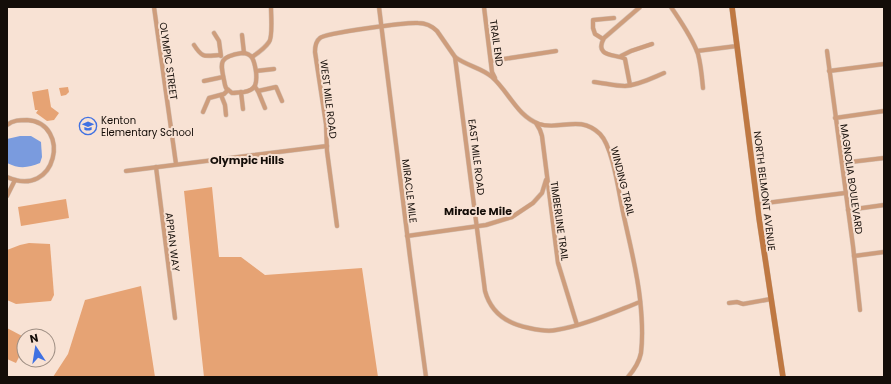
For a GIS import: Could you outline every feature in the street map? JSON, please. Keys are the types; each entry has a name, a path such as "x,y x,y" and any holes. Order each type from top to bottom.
{"street":[{"name":"OLYMPIC STREET","path":"154,7 176,164"},
{"path":"252,57 270,42 271,7"},
{"name":"MIRACLE MILE","path":"379,7 426,377"},
{"name":"TRAIL END","path":"484,7 492,72 496,80"},
{"path":"640,7 603,39 602,48 611,56 621,56 652,44"},
{"path":"671,7 697,51 700,61 703,88"},
{"name":"NORTH BELMONT AVENUE","path":"732,7 771,299 783,377"},
{"path":"603,39 595,34 593,20 614,18"},
{"name":"EAST MILE ROAD","path":"381,26 411,22 428,25 437,31 455,57 485,291 489,303 496,312 509,322 534,330 551,331 578,325 640,302"},
{"name":"WEST MILE ROAD","path":"337,226 327,146 326,124 315,52 317,42 320,37 326,35 381,26"},
{"path":"214,33 221,47 220,55"},
{"path":"242,35 244,53"},
{"path":"194,45 202,56 220,55 224,59"},
{"path":"697,51 737,46"},
{"path":"491,61 556,51"},
{"name":"MAGNOLIA BOULEVARD","path":"827,51 860,310"},
{"path":"265,108 257,89 256,72 252,57 244,53 231,55 224,59 222,66 223,77 225,86 228,90 236,93 257,89 276,87 282,101"},
{"path":"621,56 626,60 630,85"},
{"name":"WINDING TRAIL","path":"455,57 462,63 488,74 496,80 516,107 533,120 543,124 581,124 591,128 602,137 608,148 634,261 640,302 641,352 638,362 628,377"},
{"path":"829,71 884,64"},
{"path":"256,72 274,69"},
{"path":"594,82 624,86 636,84 664,73"},
{"path":"204,80 223,77"},
{"path":"203,112 209,98 221,95 228,90"},
{"path":"241,92 243,109"},
{"path":"221,95 225,105 226,115"},
{"path":"835,118 884,111"},
{"path":"7,125 20,120 31,120 41,125 49,132 55,153 51,164 45,173 36,179 26,182 7,177"},
{"name":"TIMBERLINE TRAIL","path":"533,120 540,130 558,263 578,325"},
{"path":"126,171 327,146"},
{"path":"842,164 884,158"},
{"name":"APPIAN WAY","path":"156,167 175,318"},
{"path":"407,236 500,222 512,217 524,210 542,193 546,178"},
{"path":"7,196 15,180"},
{"path":"758,204 846,193"},
{"path":"848,210 884,205"},
{"path":"854,256 884,252"},
{"path":"729,303 737,302 743,304 771,299"}],"shaded area":[{"path":"68,87 69,92 66,95 61,96 59,88"},
{"path":"48,89 51,107 59,113 54,120 47,121 36,113 38,110 35,110 32,92"},
{"path":"212,187 219,257 241,257 265,275 362,268 378,377 204,377 184,191"},
{"path":"66,199 69,218 21,226 18,207"},
{"path":"29,243 50,244 54,295 51,301 16,304 7,300 7,250"},
{"path":"141,286 155,377 53,377 68,354 85,300"},
{"path":"7,328 16,333 16,363 7,359"}],"water":[{"path":"20,136 31,136 41,142 42,157 40,163 24,167 7,163 7,139"}],"place":[{"name":"Kenton Elementary School","path":"88,126"}],"district":[{"name":"Olympic Hills","path":"247,160"},
{"name":"Miracle Mile","path":"478,211"}]}
